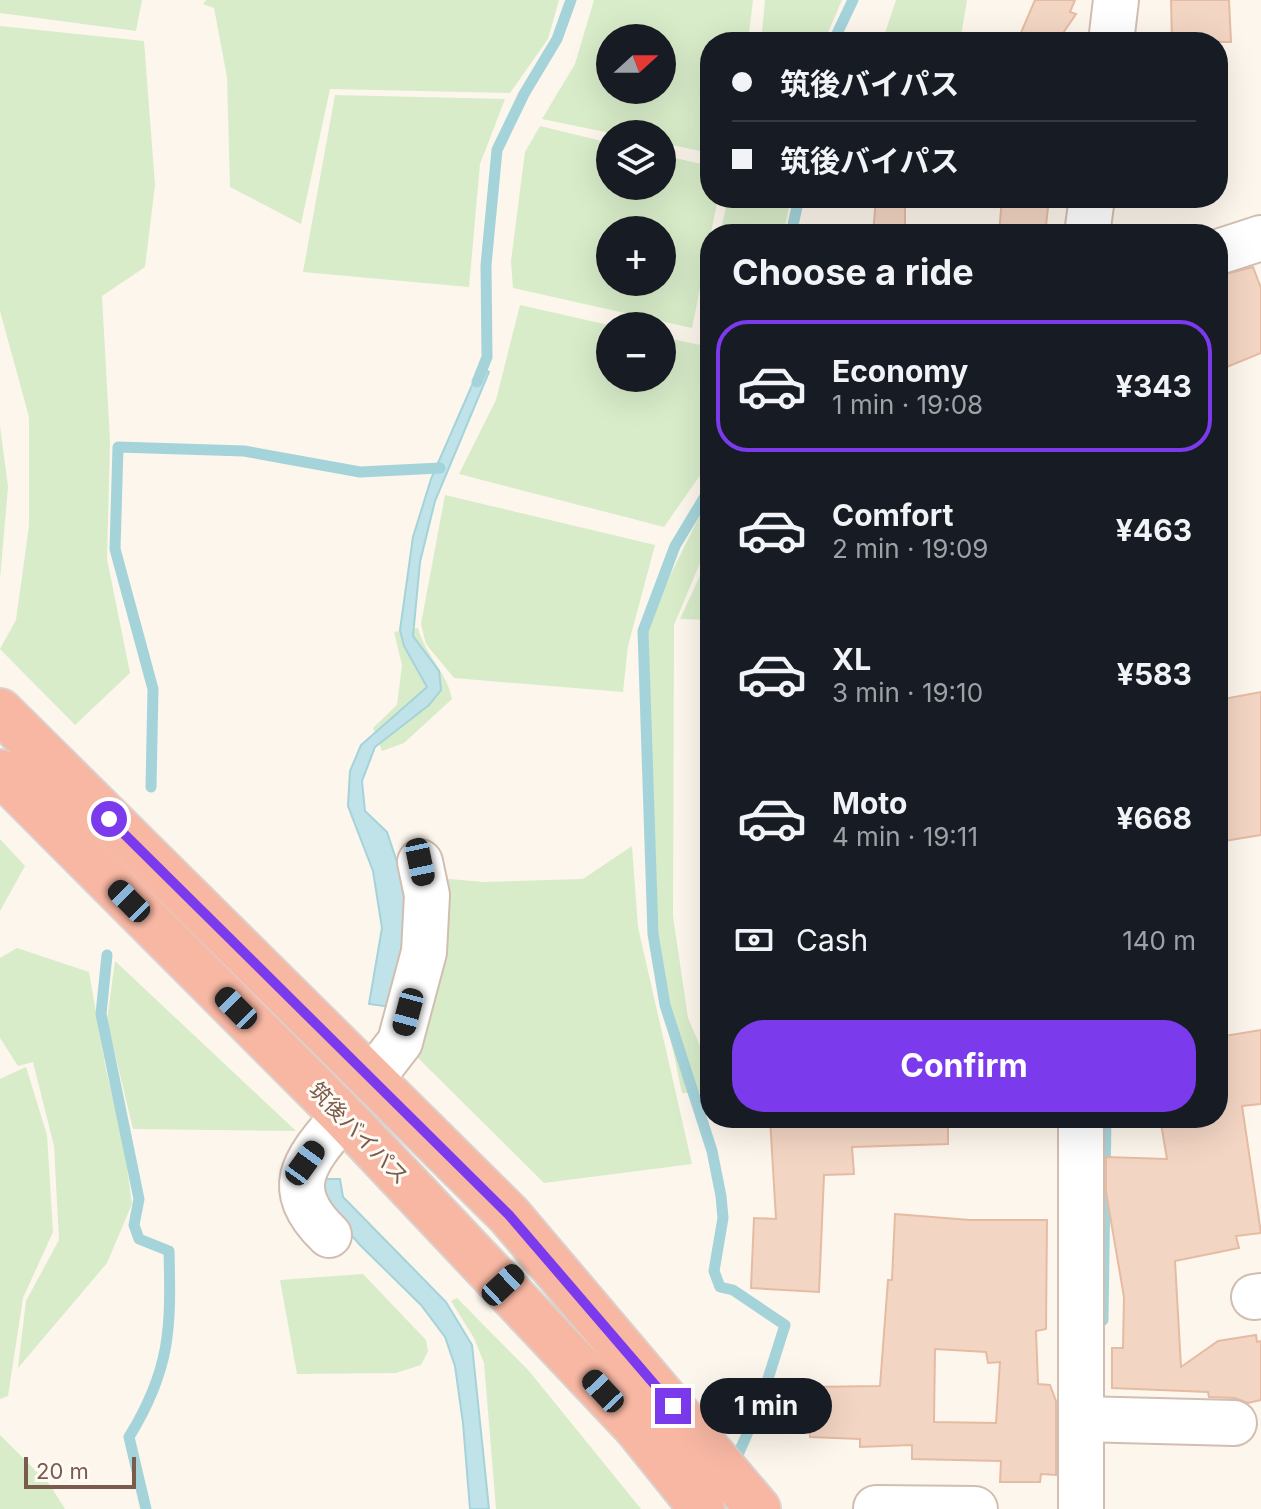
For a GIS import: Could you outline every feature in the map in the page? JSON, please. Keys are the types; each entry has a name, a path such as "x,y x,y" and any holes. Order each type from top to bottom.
{"highway":[{"path":"0,711 541,1249 758,1509"},
{"name":"筑後バイパス","path":"0,772 343,1116 636,1427 702,1509"},
{"path":"503,1285 541,1249"}],"street":[{"path":"1112,32 1116,0"},
{"path":"1228,249 1261,238"},
{"path":"372,1078 400,1042 424,952 427,895 420,862"},
{"path":"329,1235 315,1221 304,1202 301,1179 305,1163 343,1116"},
{"path":"1081,1128 1081,1509"},
{"path":"1081,1419 1234,1423"},
{"path":"876,1508 975,1509"}],"green space":[{"path":"0,0 142,0 136,31 0,13"},
{"path":"206,0 559,0 548,39 510,93 330,89 301,224 230,187 227,77 214,8 203,4"},
{"path":"594,0 753,0 749,32 700,32 700,151 676,146 676,120 596,120 596,130 542,119 575,64"},
{"path":"765,0 842,0 828,32 762,32"},
{"path":"896,0 967,0 962,32 885,32"},
{"path":"0,26 144,41 155,185 145,267 102,296 110,441 107,559 130,673 75,725 0,649 16,620 29,526 29,417 0,311"},
{"path":"335,95 505,99 480,164 469,287 303,272"},
{"path":"540,126 596,140 596,200 676,200 676,158 700,164 700,208 716,208 713,224 700,224 700,288 692,328 676,324 676,312 620,312 513,288 511,261 525,152"},
{"path":"726,208 789,208 785,224 722,224"},
{"path":"520,305 596,322 596,392 676,392 676,340 700,345 700,475 664,527 459,474 496,400"},
{"path":"0,426 8,487 0,579"},
{"path":"445,495 655,545 628,646 623,692 454,678 426,644 421,624"},
{"path":"700,515 700,563 674,625 673,916 688,1018 700,1046 700,1092 682,1093 648,932 639,638"},
{"path":"700,576 700,620 680,619"},
{"path":"418,628 446,680 452,699 404,743 382,751 373,728 397,705 402,665 394,632"},
{"path":"0,839 25,866 0,911"},
{"path":"632,846 638,927 692,1164 544,1183 415,1055 439,878 483,882 583,879"},
{"path":"17,948 89,972 106,1070 123,1138 132,1204 107,1263 18,1368 26,1301 59,1240 54,1146 33,1062 18,1066 0,1038 0,958"},
{"path":"115,961 296,1131 133,1129 107,1020"},
{"path":"26,1067 47,1135 53,1232 23,1298 8,1396 0,1399 0,1079"},
{"path":"363,1274 426,1340 428,1351 421,1365 396,1373 297,1374 280,1280"},
{"path":"457,1298 529,1371 641,1509 496,1509 484,1363 474,1338 451,1301"},
{"path":"0,1435 50,1485 65,1509 0,1509"}],"water":[{"path":"480,367 489,372 435,501 420,562 413,636 439,671 441,690 429,705 375,747 362,781 365,811 387,832 406,889 406,940 391,1007 369,1004 382,928 373,871 348,806 350,771 361,745 427,687 404,646 400,630 413,537 431,479"},
{"path":"323,1179 340,1179 343,1197 446,1302 472,1345 489,1509 470,1509 455,1366 445,1337 421,1305 360,1245 326,1206"}],"building":[{"path":"1035,0 1075,0 1070,12 1076,14 1064,32 1021,32"},
{"path":"1171,0 1229,0 1231,42 1228,42 1228,32 1172,32"},
{"path":"875,208 905,208 905,224 874,224"},
{"path":"1001,208 1048,208 1046,224 1000,224"},
{"path":"1253,267 1261,288 1261,353 1228,367 1228,273"},
{"path":"1261,692 1261,835 1228,840 1228,698"},
{"path":"1261,1030 1261,1104 1242,1106 1261,1233 1236,1236 1239,1248 1175,1261 1181,1367 1218,1341 1256,1335 1257,1342 1261,1341 1261,1400 1248,1403 1235,1398 1209,1397 1208,1392 1112,1388 1112,1348 1123,1348 1124,1297 1106,1192 1106,1157 1167,1159 1162,1128 1228,1128 1228,1035"},
{"path":"771,1128 948,1128 948,1144 852,1147 854,1174 824,1175 819,1292 751,1288 754,1218 776,1219"},
{"path":"895,1214 970,1220 1047,1220 1046,1329 1036,1331 1038,1384 1050,1385 1056,1401 1056,1475 1041,1474 1040,1482 1000,1482 1001,1461 912,1459 912,1445 860,1447 860,1439 810,1437 809,1387 880,1386 888,1280 892,1280","holes":["935,1349 986,1352 988,1363 1000,1362 996,1423 934,1422"]}],"waterway":[{"path":"477,382 487,357 486,265 497,150 524,94 557,39 571,0"},
{"path":"838,32 853,0"},
{"path":"793,224 797,208"},
{"path":"151,787 153,689 115,549 118,447 244,451 360,472 440,468"},
{"path":"700,505 675,546 643,631 653,934 665,1005 700,1114"},
{"path":"107,955 101,1014 139,1199 134,1225 139,1239 169,1251 170,1303 166,1347 153,1390 129,1437 146,1509"},
{"path":"705,1128 721,1196 723,1218 714,1271 720,1287 733,1290 785,1325 759,1407 733,1466"},
{"path":"1103,1320 1106,1128"}],"route":[{"path":"109,819 509,1215 673,1406"}]}
